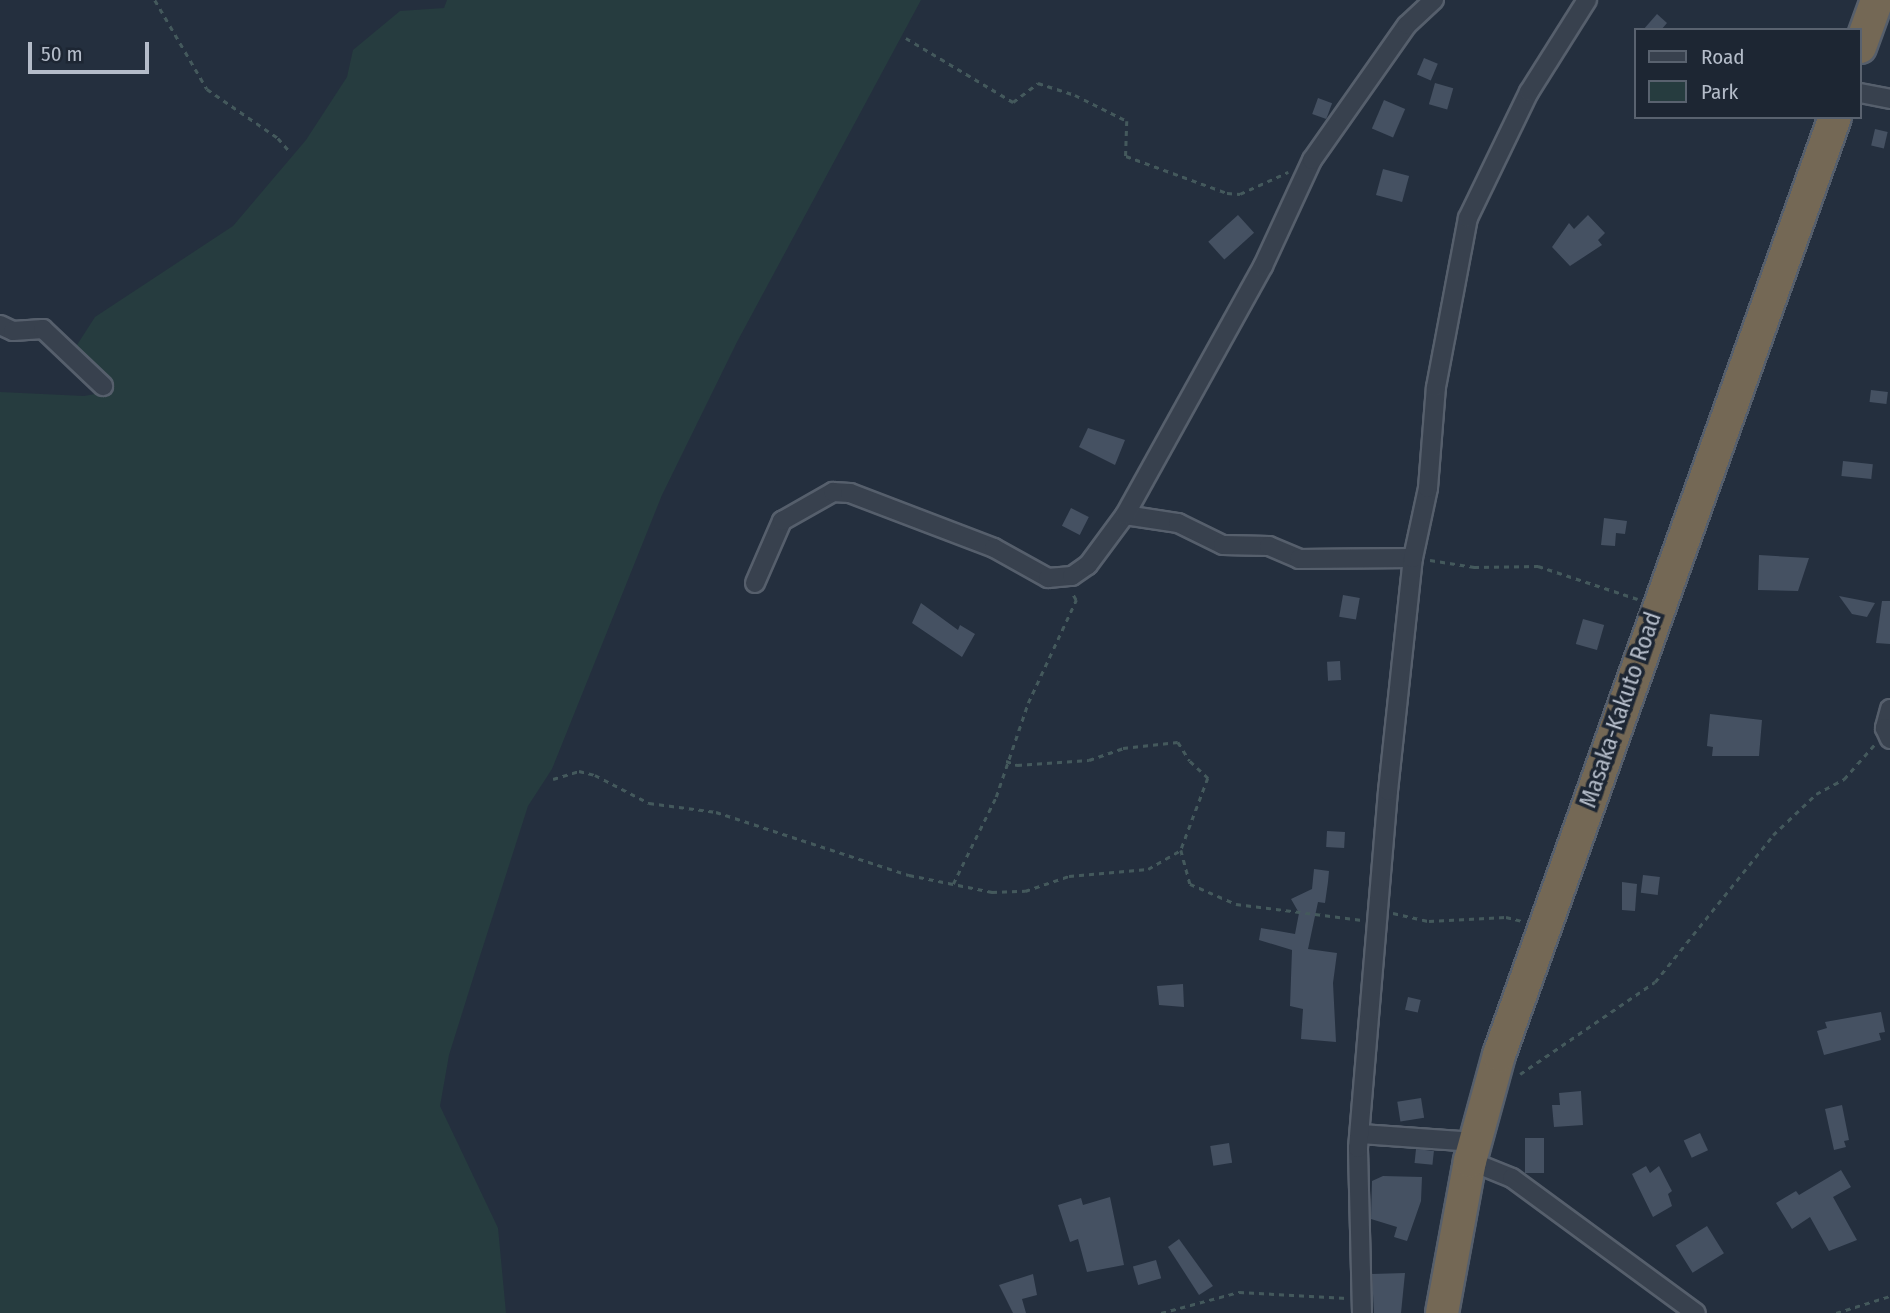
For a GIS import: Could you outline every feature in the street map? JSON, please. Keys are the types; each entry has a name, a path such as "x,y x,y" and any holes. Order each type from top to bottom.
{"highway":[{"path":"1862,41 1877,0"},
{"name":"Masaka-Kakuto Road","path":"1442,1313 1472,1152 1488,1095 1544,926 1658,603 1834,119"}],"street":[{"path":"755,583 782,521 832,492 850,493 994,548 1048,578 1064,577 1088,565 1125,515 1264,266 1312,160 1407,25 1434,0"},
{"path":"1361,1306 1361,1134 1412,558 1428,488 1436,387 1468,218 1529,92 1587,0"},
{"path":"1862,93 1890,99"},
{"path":"0,325 13,331 43,329 103,386"},
{"path":"1125,515 1178,523 1223,545 1269,546 1299,559 1412,558"},
{"path":"1889,735 1886,716 1890,709"},
{"path":"1361,1134 1472,1152 1512,1178 1696,1313"}],"path":[{"path":"155,0 206,89 278,138 290,152"},
{"path":"906,38 1013,102 1038,83 1087,101 1127,121 1126,156 1227,193 1252,190 1312,160"},
{"path":"1412,558 1474,567 1538,566 1598,583 1619,595 1658,603"},
{"path":"953,884 996,797 1006,761 1076,600 1064,577"},
{"path":"1488,1095 1655,982 1773,835 1816,794 1844,779 1889,735"},
{"path":"1006,761 1017,765 1089,760 1123,748 1178,742 1189,761 1208,778 1181,850 1190,884 1214,897 1236,904 1429,921 1506,917 1544,926"},
{"path":"553,779 579,771 595,775 649,803 716,812 909,875 992,892 1026,891 1069,876 1148,869 1181,850"},
{"path":"1161,1313 1239,1292 1361,1306"},
{"path":"1836,1313 1890,1296"}],"green space":[{"path":"447,0 921,0 737,342 662,495 552,769 528,806 480,956 449,1055 440,1106 498,1228 506,1313 0,1313 0,392 84,396 112,391 75,348 95,317 233,226 306,140 347,77 353,50 400,11 444,8"}],"building":[{"path":"1657,14 1667,23 1663,28 1645,28"},
{"path":"1424,58 1438,64 1431,80 1417,75"},
{"path":"1435,83 1453,88 1447,109 1429,104"},
{"path":"1318,98 1332,103 1326,119 1312,114"},
{"path":"1384,100 1405,109 1393,138 1372,129"},
{"path":"1875,129 1888,132 1884,148 1871,146"},
{"path":"1383,169 1409,176 1402,202 1376,195"},
{"path":"1238,215 1254,233 1224,260 1208,242"},
{"path":"1588,215 1605,233 1598,240 1602,245 1570,266 1552,247 1569,223 1574,229"},
{"path":"1871,390 1888,392 1886,404 1870,402"},
{"path":"1088,428 1125,440 1115,465 1079,447"},
{"path":"1843,461 1873,464 1871,479 1841,476"},
{"path":"1071,508 1089,517 1080,535 1062,526"},
{"path":"1604,518 1627,521 1625,534 1616,533 1615,546 1601,545"},
{"path":"1759,555 1809,558 1798,591 1758,590"},
{"path":"1343,595 1360,598 1356,620 1339,617"},
{"path":"1839,596 1875,603 1867,617 1852,614"},
{"path":"1882,601 1890,601 1890,644 1876,643"},
{"path":"921,603 958,630 960,625 975,634 962,657 912,623"},
{"path":"1583,619 1604,625 1597,650 1576,644"},
{"path":"1340,661 1341,680 1328,681 1327,662"},
{"path":"1710,714 1762,720 1759,756 1712,756 1713,747 1707,746"},
{"path":"1327,831 1345,832 1344,848 1326,847"},
{"path":"1314,869 1329,871 1325,903 1318,902 1308,949 1337,953 1333,983 1336,1042 1301,1039 1303,1009 1290,1006 1292,950 1259,940 1261,928 1295,934 1299,913 1291,899 1312,889"},
{"path":"1643,875 1660,877 1658,895 1641,893"},
{"path":"1622,882 1637,884 1635,911 1622,910"},
{"path":"1183,984 1184,1007 1159,1005 1157,986"},
{"path":"1408,997 1421,1000 1418,1013 1405,1010"},
{"path":"1881,1012 1885,1032 1879,1033 1881,1040 1824,1055 1817,1031 1827,1028 1825,1022"},
{"path":"1581,1091 1583,1125 1554,1127 1552,1105 1560,1105 1559,1093"},
{"path":"1421,1098 1424,1118 1400,1122 1397,1102"},
{"path":"1842,1105 1849,1140 1844,1141 1846,1147 1834,1150 1825,1109"},
{"path":"1700,1133 1708,1150 1692,1158 1684,1141"},
{"path":"1525,1138 1544,1138 1544,1173 1525,1173"},
{"path":"1229,1143 1232,1163 1213,1166 1210,1146"},
{"path":"1416,1149 1434,1151 1432,1165 1415,1163"},
{"path":"1646,1166 1650,1173 1659,1166 1672,1191 1668,1194 1672,1206 1653,1217 1632,1174"},
{"path":"1841,1170 1851,1187 1833,1197 1857,1240 1829,1251 1810,1217 1792,1229 1776,1203 1796,1191 1799,1195"},
{"path":"1383,1176 1422,1177 1421,1201 1407,1241 1394,1237 1397,1227 1371,1219 1372,1181"},
{"path":"1110,1197 1124,1265 1087,1272 1078,1239 1070,1242 1058,1205 1081,1198 1083,1205"},
{"path":"1707,1226 1724,1253 1693,1273 1676,1246"},
{"path":"1179,1239 1213,1286 1199,1295 1168,1247"},
{"path":"1156,1260 1161,1278 1138,1285 1133,1267"},
{"path":"1405,1273 1401,1313 1374,1313 1372,1274"},
{"path":"1033,1274 1037,1295 1022,1299 1026,1313 1013,1313 999,1285"}]}
